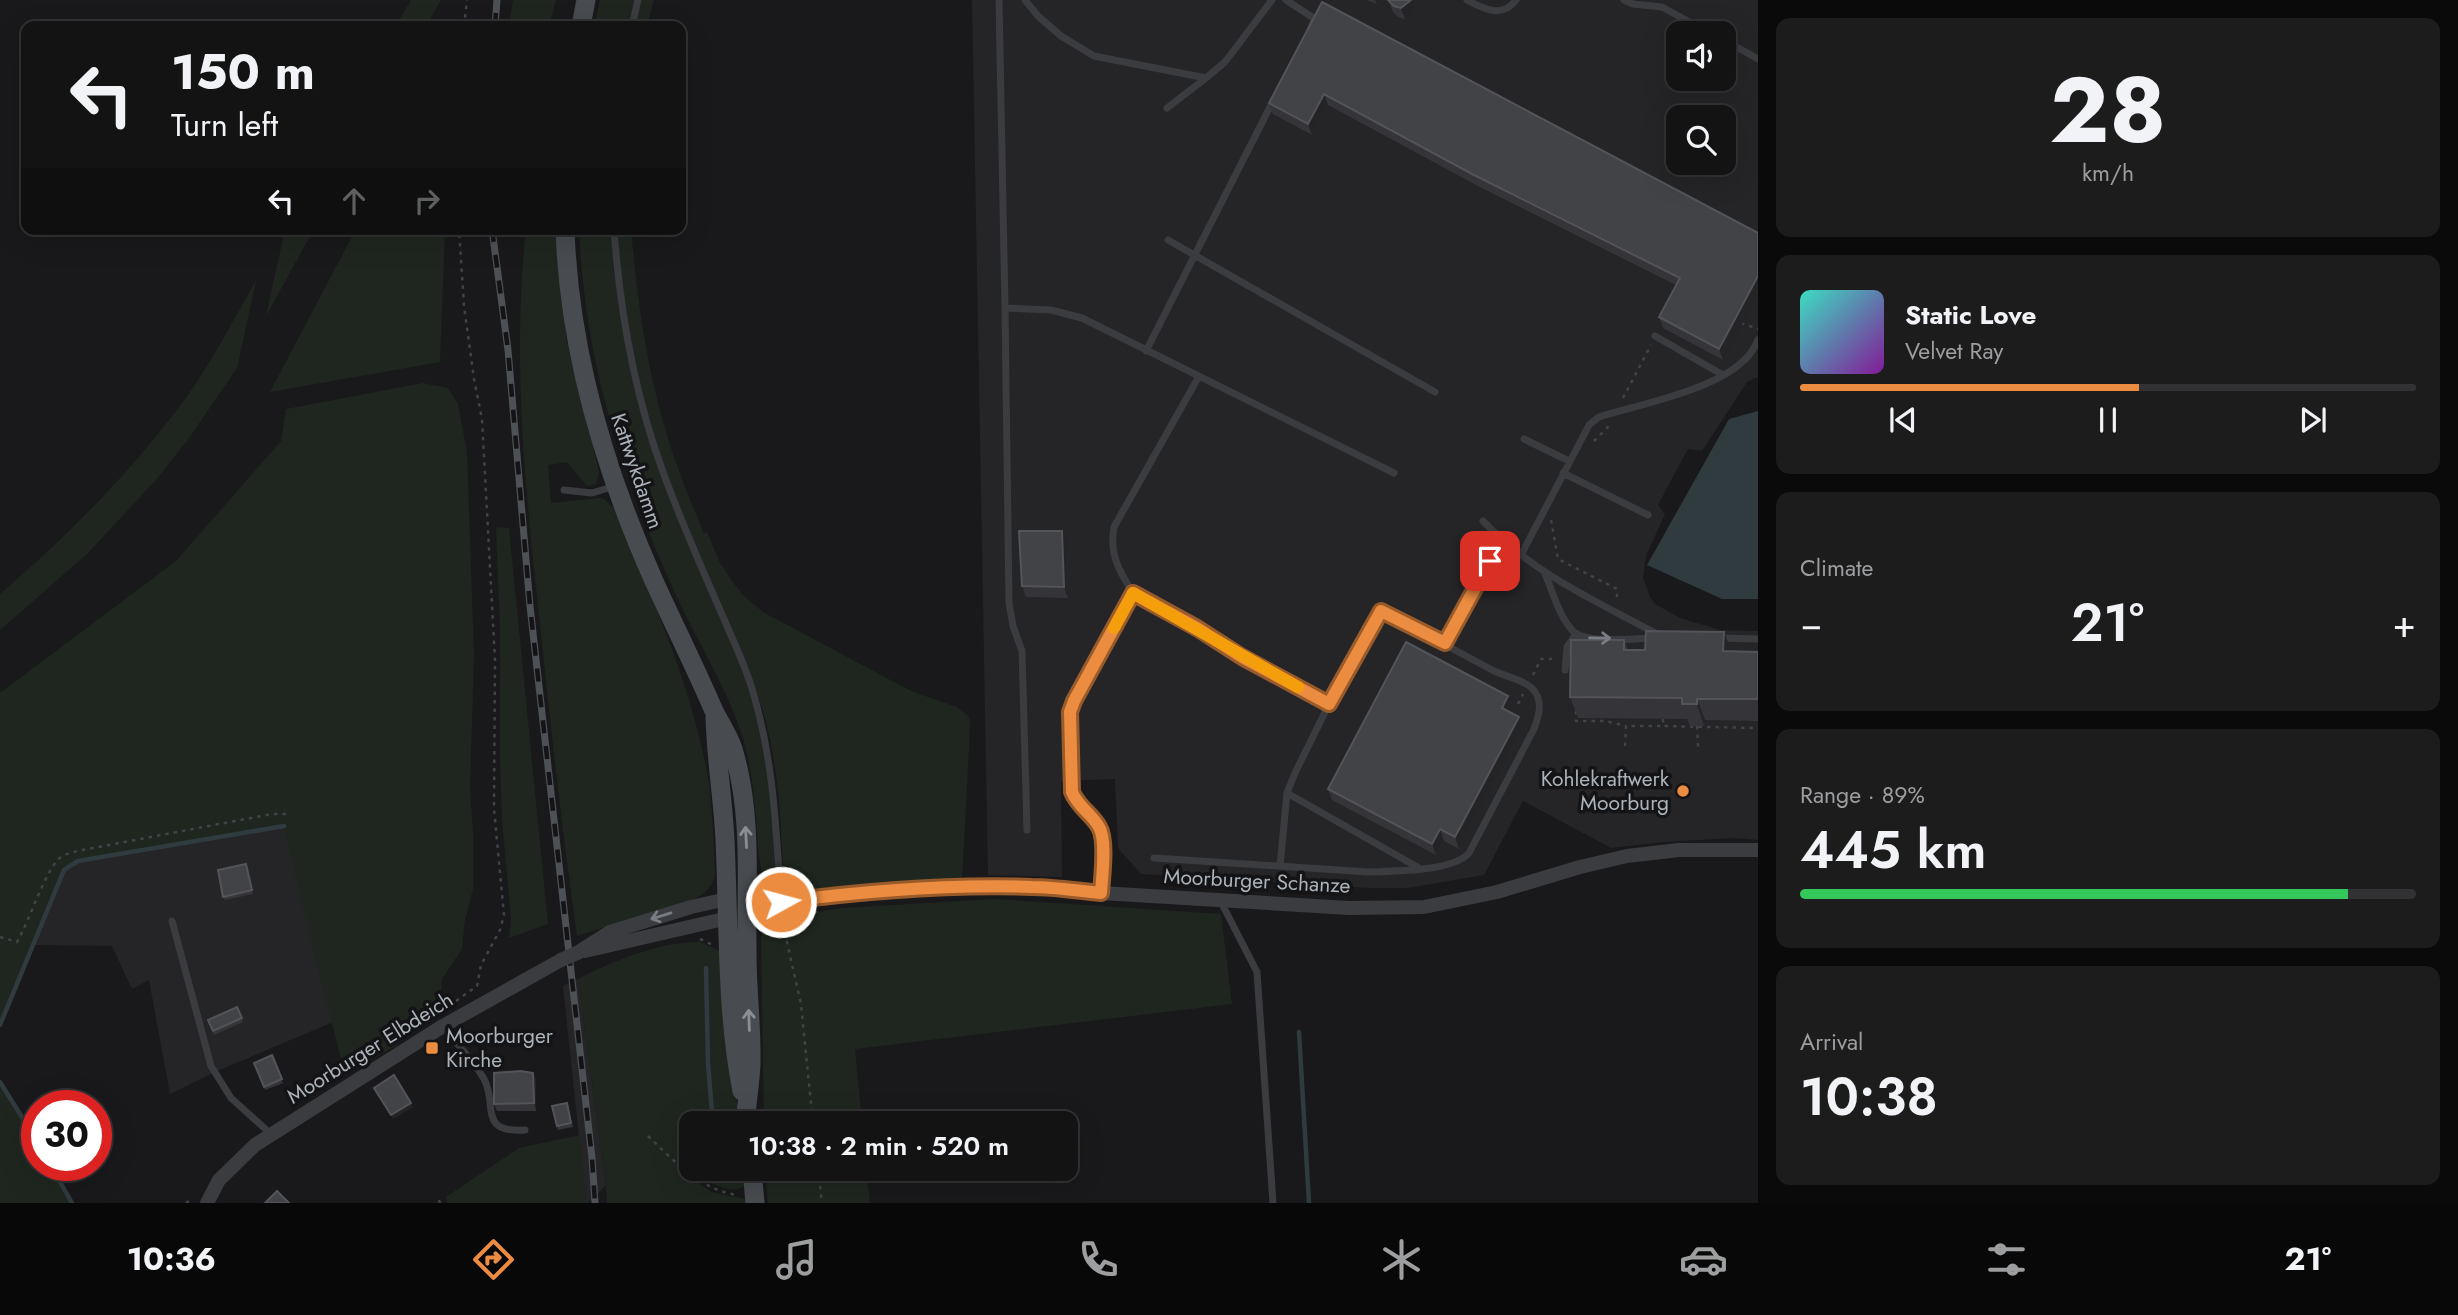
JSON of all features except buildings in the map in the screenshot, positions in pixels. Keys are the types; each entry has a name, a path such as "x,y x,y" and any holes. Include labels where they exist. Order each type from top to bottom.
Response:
{"main road":[{"path":"582,21 586,0"},
{"name":"Kattwykdamm","path":"565,235 569,289 582,368 615,486 655,582 732,747 740,780 746,834 748,905 751,1065 748,1111"},
{"name":"Kattwykdamm","path":"715,714 716,753 723,810 727,947 737,1067 746,1111"},
{"path":"727,909 738,900 748,905"}],"street":[{"name":"Moorburger Schanze","path":"748,905 851,893 947,887 1033,887 1349,908 1424,906 1497,892 1580,867 1628,856 1679,850 1758,850"},
{"name":"Moorburger Elbdeich","path":"207,1203 219,1180 255,1145 443,1026 577,953 727,909"}],"lane":[{"path":"633,21 638,0"},
{"path":"999,0 1009,603 1013,626 1022,651 1027,830"},
{"path":"1025,0 1060,36 1094,56 1206,78"},
{"path":"1167,108 1225,62 1272,0"},
{"path":"1286,0 1315,19 1309,31"},
{"path":"1467,0 1491,11 1502,12 1516,0"},
{"path":"1624,0 1633,4 1662,7 1688,21"},
{"path":"1736,47 1758,59"},
{"path":"1146,351 1279,91"},
{"path":"615,235 623,318 641,408 663,473 753,690 766,740 774,789 781,902"},
{"path":"1168,240 1435,393"},
{"path":"1005,308 1051,310 1082,318 1394,474"},
{"path":"1655,336 1723,375"},
{"path":"1521,555 1589,425 1599,416 1702,385 1723,375 1751,354 1758,340"},
{"path":"1198,378 1114,527 1113,555 1119,571 1133,593 1329,704"},
{"path":"1524,439 1569,461"},
{"path":"1563,473 1648,515"},
{"path":"564,491 592,493 615,486"},
{"path":"1483,521 1501,540 1545,574 1664,638 1590,639 1576,634 1570,629 1545,574"},
{"path":"1445,643 1501,540"},
{"path":"1101,893 1102,834 1072,792 1070,712 1133,593"},
{"path":"1154,858 1369,872 1461,861 1469,853 1534,729 1540,713 1537,697 1528,685 1494,671 1381,611 1329,704 1287,793 1280,866"},
{"path":"1565,670 1569,643 1576,634"},
{"path":"1703,638 1758,639"},
{"path":"1287,793 1419,868"},
{"path":"1220,900 1257,972 1273,1203"},
{"path":"172,921 211,1066 231,1098 272,1135"},
{"path":"443,1026 485,1081 489,1108 496,1123 507,1130 525,1130"}],"path":[{"path":"465,21 467,0"},
{"path":"443,1026 446,1007 477,986 481,965 500,930 504,915 494,809 495,660 482,419 466,319 459,235"},
{"path":"1731,319 1758,329"},
{"path":"1591,445 1609,425 1655,336"},
{"path":"1550,518 1558,559 1617,589 1616,612"},
{"path":"1518,704 1541,659 1565,659"},
{"path":"1576,708 1576,721 1605,721 1626,726 1758,728"},
{"path":"1663,719 1663,726"},
{"path":"1719,720 1719,727"},
{"path":"1735,728 1736,720"},
{"path":"1625,746 1626,726"},
{"path":"1697,727 1698,747"},
{"path":"0,937 18,942 51,869 60,857 77,851 272,814 286,814"},
{"path":"781,902 781,919 801,1004 812,1111"},
{"path":"695,938 715,947 727,947"},
{"path":"648,1136 706,1185 724,1193 755,1198"},
{"path":"819,1181 822,1203"}],"shaded area":[{"path":"411,0 441,0 429,21 399,21"},
{"path":"513,0 556,0 550,21 510,21"},
{"path":"600,0 654,0 648,21 595,21"},
{"name":"Kohlekraftwerk Moorburg","path":"972,0 1758,0 1758,377 1747,382 1702,451 1688,449 1658,505 1665,514 1646,556 1643,578 1655,604 1680,618 1720,630 1758,631 1758,840 1735,838 1611,848 1523,801 1484,875 1408,888 1370,888 1141,874 1118,848 1115,779 1061,781 1062,877 988,875"},
{"path":"284,235 311,235 266,316"},
{"path":"353,235 445,235 440,362 270,392"},
{"path":"526,235 556,235 567,342 599,471 596,484 587,486 567,462 548,465 551,503 599,498 614,508 655,605 690,704 707,772 712,810 715,874 705,892 694,899 577,936 552,735 525,471 520,374"},
{"path":"579,235 632,235 647,350 668,439 704,533 707,532 720,563 744,596 763,612 911,691 957,707 968,716 969,748 962,880 786,890 774,761 755,687 748,688 762,736 766,761 776,886 764,877 759,856 750,770 742,735 637,503 608,415 597,370"},
{"path":"256,281 237,368 189,438 156,480 87,554 0,630 0,594 76,525 146,449 188,395"},
{"path":"423,383 448,388 458,404 467,452 474,655 470,788 473,889 465,920 462,949 442,979 444,1001 399,1030 397,1045 345,1075 283,826 78,861 64,870 0,1025 0,693 176,561 281,441 286,409"},
{"path":"1758,411 1758,599 1722,599 1647,565 1729,419"},
{"path":"496,527 509,528 548,924 509,938 511,919 502,820 500,759 500,628"},
{"path":"284,826 333,1022 170,1094 149,980 132,989 112,946 33,945 64,870 78,861"},
{"path":"994,899 1221,914 1232,1004 855,1049 861,1111 764,1111 761,936 773,919 843,908"},
{"path":"700,942 722,952 738,1111 679,1111 679,1181 695,1181 712,1192 746,1199 746,1203 607,1203 578,979 637,953"},
{"path":"578,979 606,1185 588,1203 563,986"},
{"path":"0,1080 21,1115 21,1181 60,1181 72,1203 0,1203"},
{"path":"580,1135 586,1203 447,1203 446,1197 519,1148"},
{"path":"743,1181 744,1186 731,1189 710,1182"},
{"path":"766,1181 867,1181 870,1203 768,1203"}],"waterway":[{"path":"0,1025 64,870 78,861 284,826"},
{"path":"706,968 712,1111"},
{"path":"1299,1032 1309,1203"},
{"path":"0,1082 21,1115"},
{"path":"60,1181 72,1203"}],"railway":[{"path":"495,21 497,0"},
{"path":"493,235 508,350 530,606 595,1203"}],"slow traffic":[{"path":"1114,628 1133,593 1298,687"}],"place":[{"name":"Kohlekraftwerk Moorburg","path":"1683,791"},
{"name":"Moorburger Kirche","path":"432,1048"}],"route":[{"path":"781,902 851,893 947,887 1033,887 1101,893 1101,829 1072,792 1070,712 1133,593 1329,704 1381,611 1445,643 1490,561"}]}
